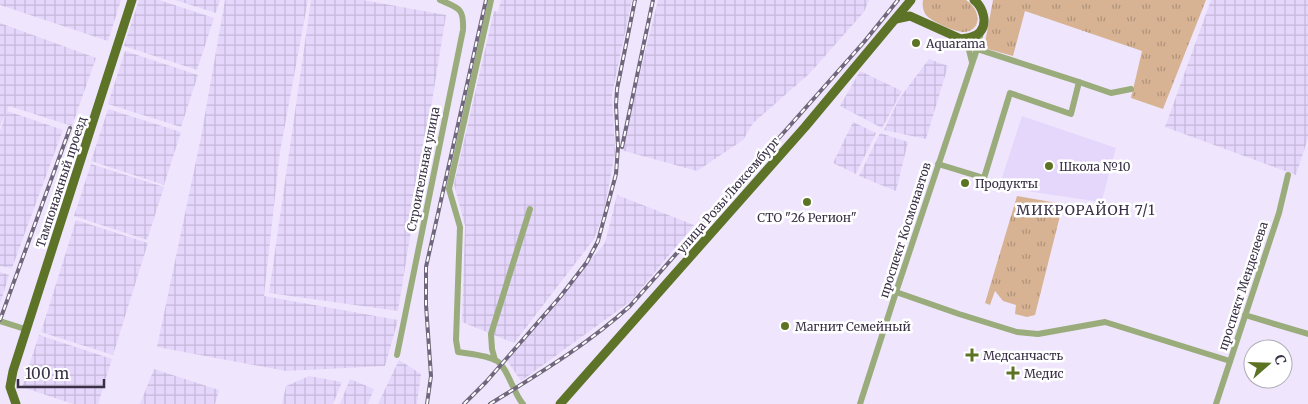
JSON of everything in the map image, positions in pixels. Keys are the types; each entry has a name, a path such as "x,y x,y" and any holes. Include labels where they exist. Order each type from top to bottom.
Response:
{"main road":[{"name":"Тампонажный проезд","path":"16,404 10,387 13,371 132,0"},
{"name":"улица Розы Люксембург","path":"560,404 805,127 911,0"},
{"path":"915,0 916,9 922,21"},
{"path":"895,19 910,16 961,39 974,36 981,31 984,20 980,5 974,0"}],"street":[{"name":"Строительная улица","path":"397,355 463,30 464,17 457,7 440,0"},
{"path":"491,0 449,190 460,227 456,340 458,352 495,360 501,365 523,404"},
{"name":"проспект Космонавтов","path":"860,404 977,49 981,31"},
{"path":"961,39 969,50 972,62"},
{"path":"977,49 1110,93 1131,89"},
{"path":"938,164 984,178 1010,93 1071,114 1079,82"},
{"name":"проспект Менделеева","path":"1216,404 1279,213 1288,175"},
{"path":"495,360 491,334 530,209"},
{"path":"896,292 1017,332 1038,334 1103,322 1111,323 1230,361"},
{"path":"1245,315 1308,334"},
{"path":"0,321 25,330"}],"shaded area":[{"path":"0,0 121,0 108,41 0,5"},
{"path":"139,0 159,0 214,18 197,70 124,46"},
{"path":"175,0 220,0 216,13"},
{"path":"225,0 308,0 280,152 264,296 398,320 385,366 286,371 157,347 201,137"},
{"path":"311,0 363,0 446,15 398,311 269,293"},
{"path":"501,0 632,0 612,94 615,153 604,212 594,239 514,343 462,322 465,226 454,184 494,11 498,12"},
{"path":"658,0 869,0 864,12 809,74 753,123 743,140 697,171 621,150"},
{"path":"1211,0 1308,0 1308,138 1296,175 1165,127"},
{"path":"0,23 96,58 72,126 9,106 7,111 63,130 12,268 0,266 0,131 6,113 0,126"},
{"path":"125,51 198,75 181,127 108,104"},
{"path":"929,59 948,66 926,139 884,130 899,99"},
{"path":"860,71 902,91 882,128 840,106"},
{"path":"108,109 181,132 164,185 91,161"},
{"path":"1022,116 1116,148 1102,200 1094,201 999,187"},
{"path":"853,122 876,133 856,174 833,163"},
{"path":"880,133 908,142 896,191 859,176"},
{"path":"91,164 164,187 147,240 74,216"},
{"path":"617,195 694,225 631,301 521,381 506,359 605,243"},
{"path":"76,220 148,243 113,355 41,332"},
{"path":"0,272 9,275 0,304"},
{"path":"39,335 112,359 98,404 73,404 22,387"},
{"path":"399,360 421,374 417,404 378,404"},
{"path":"154,369 219,390 215,404 140,404"},
{"path":"309,376 342,382 333,404 282,404 286,386"},
{"path":"350,379 374,389 368,404 340,404"}],"green space":[{"path":"923,0 966,0 974,8 978,18 977,23 971,30 965,32 956,31 934,21 926,15 923,8"},
{"path":"993,0 1206,0 1163,109 1131,98 1142,51 1025,11 1013,56 984,48"},
{"path":"1017,196 1063,204 1035,315 1027,317 1015,314 1016,305 1003,301 995,291 990,305 985,303"}],"railway":[{"path":"427,404 431,376 426,305 426,267 486,0"},
{"path":"464,404 486,382 560,297 587,262 598,241 616,174 618,147 617,89 635,0"},
{"path":"622,147 653,0"},
{"path":"490,404 597,334 630,306 864,42 898,0"},
{"path":"0,320 70,128"}],"place":[{"name":"Aquarama","path":"916,43"},
{"name":"Школа №10","path":"1049,166"},
{"name":"Продукты","path":"965,183"},
{"name":"СТО \"26 Регион\"","path":"807,202"},
{"name":"Магнит Семейный","path":"785,326"},
{"name":"Медсанчасть","path":"972,355"},
{"name":"Медис","path":"1013,373"}],"district":[{"name":"МИКРОРАЙОН 7/1","path":"1086,210"}]}
